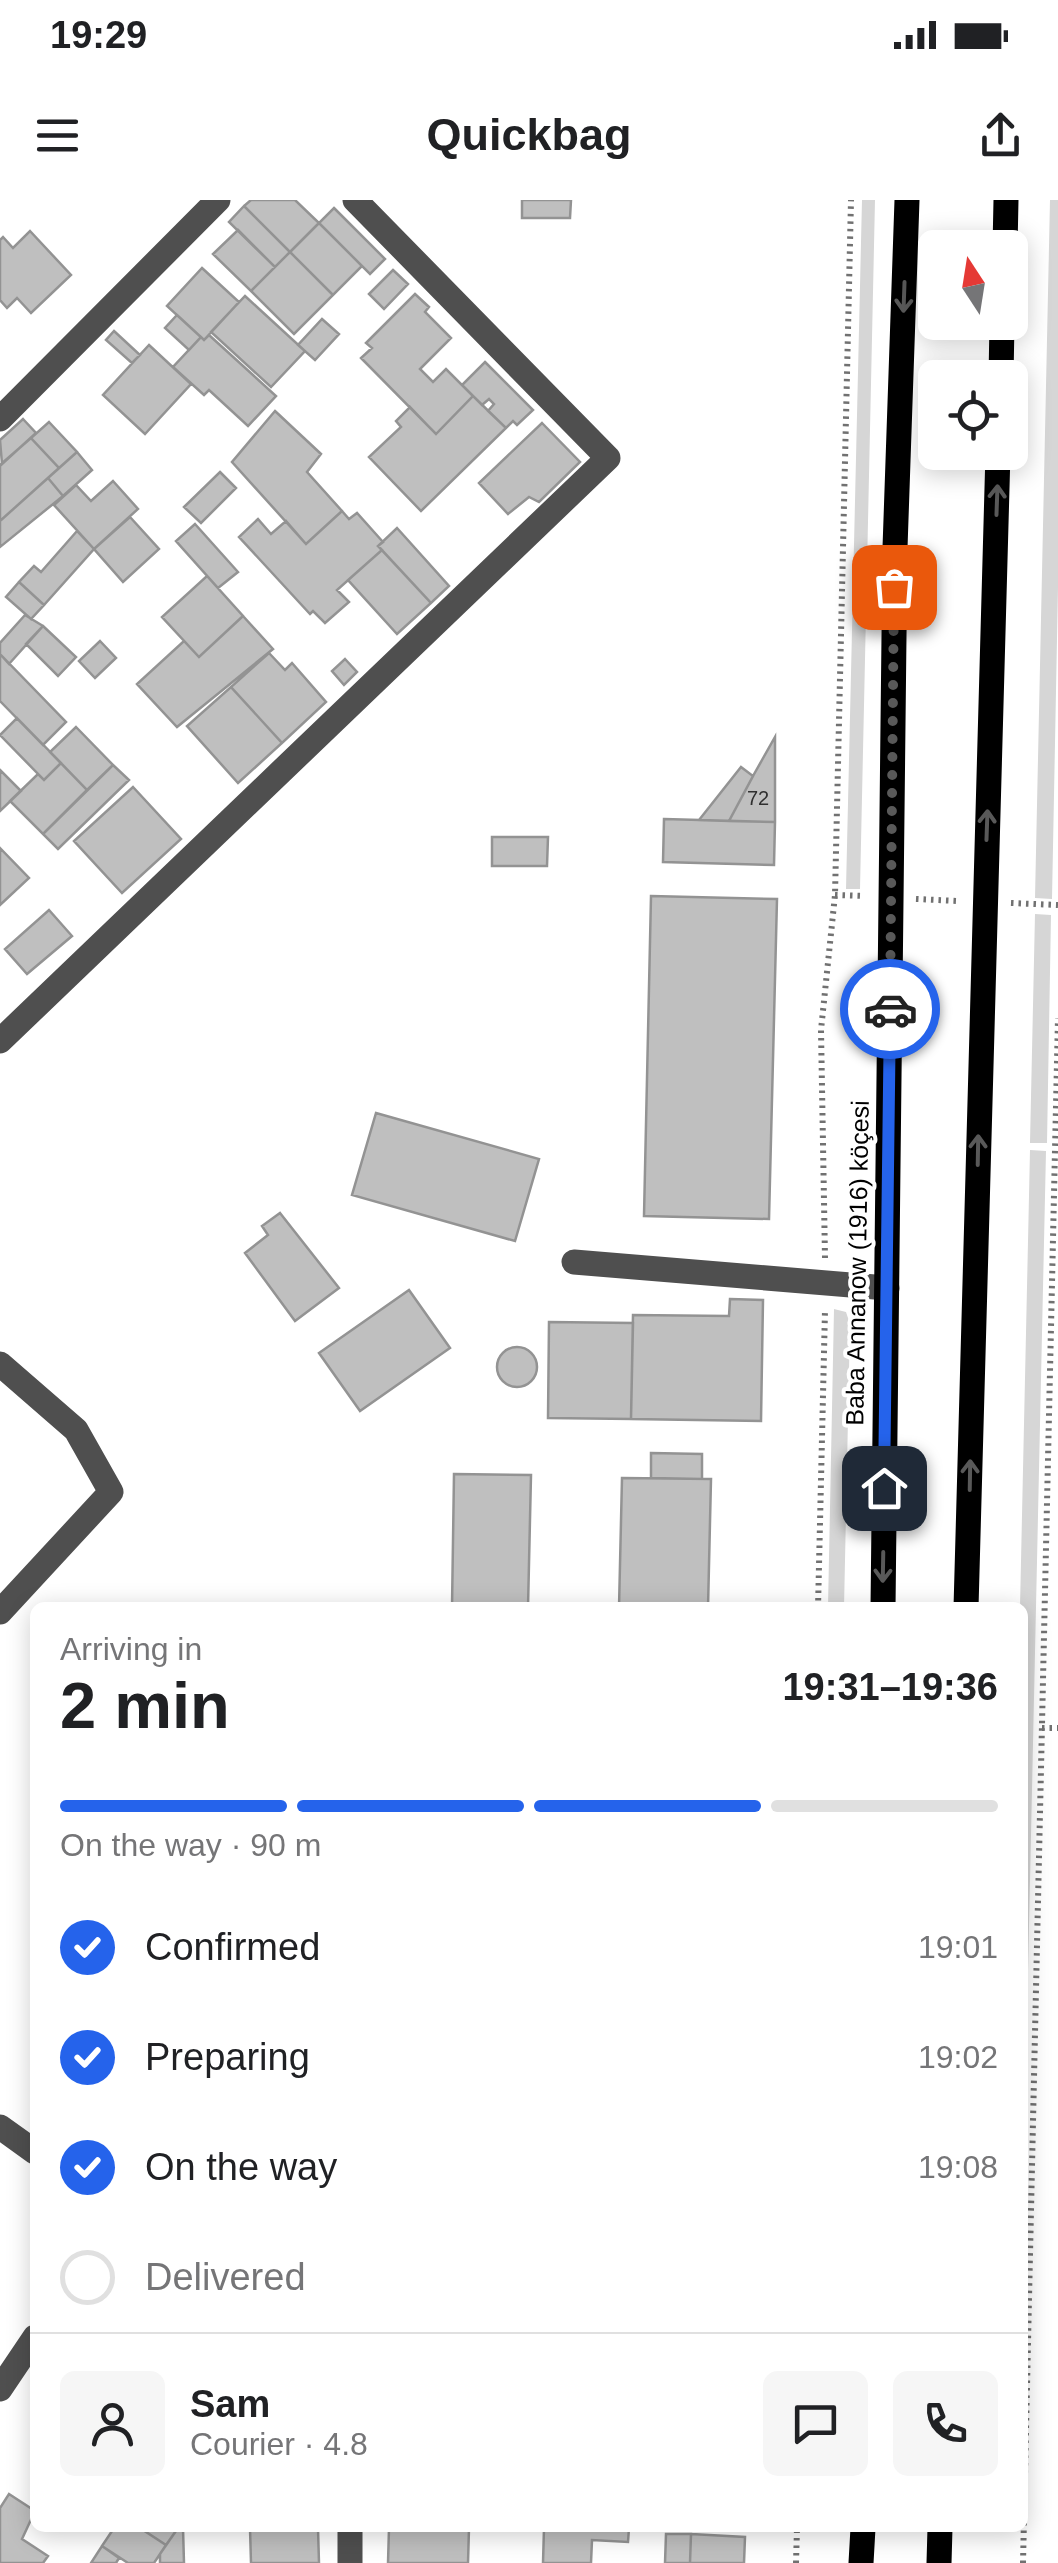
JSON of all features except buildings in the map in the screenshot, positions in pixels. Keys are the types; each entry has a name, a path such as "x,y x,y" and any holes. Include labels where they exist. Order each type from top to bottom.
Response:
{"main road":[{"name":"Baba Annanow (1916) köçesi","path":"883,1602 895,548 907,200"},
{"path":"1005,230 1006,200"},
{"path":"966,1602 997,470"},
{"path":"861,2563 862,2532"},
{"path":"939,2563 940,2532"}],"street":[{"path":"0,418 218,200"},
{"path":"0,1041 608,458 355,200"},
{"path":"574,1262 886,1288"},
{"path":"0,1364 76,1430 111,1492 0,1612"},
{"path":"0,2128 30,2149"},
{"path":"0,2389 30,2345"},
{"path":"350,2532 350,2563"}],"path":[{"path":"818,1602 825,1282 821,1030 835,895 851,200"},
{"path":"835,895 1058,905"},
{"path":"1028,2343 1058,1018"},
{"path":"1042,1728 1058,1728"},
{"path":"796,2563 797,2532"},
{"path":"1023,2563 1024,2532"}],"shaded area":[{"path":"862,200 875,200 860,889 846,889"},
{"path":"1050,200 1058,200 1058,587 1052,899 1035,898"},
{"path":"1035,914 1051,915 1047,1143 1030,1143"},
{"path":"1030,1150 1046,1151 1028,1972 1028,1602 1020,1602"},
{"path":"834,1309 846,1312 850,1324 844,1602 828,1602"}],"way so far":[{"path":"890,1009 894,587"}],"route":[{"path":"884,1488 890,1009"}]}
